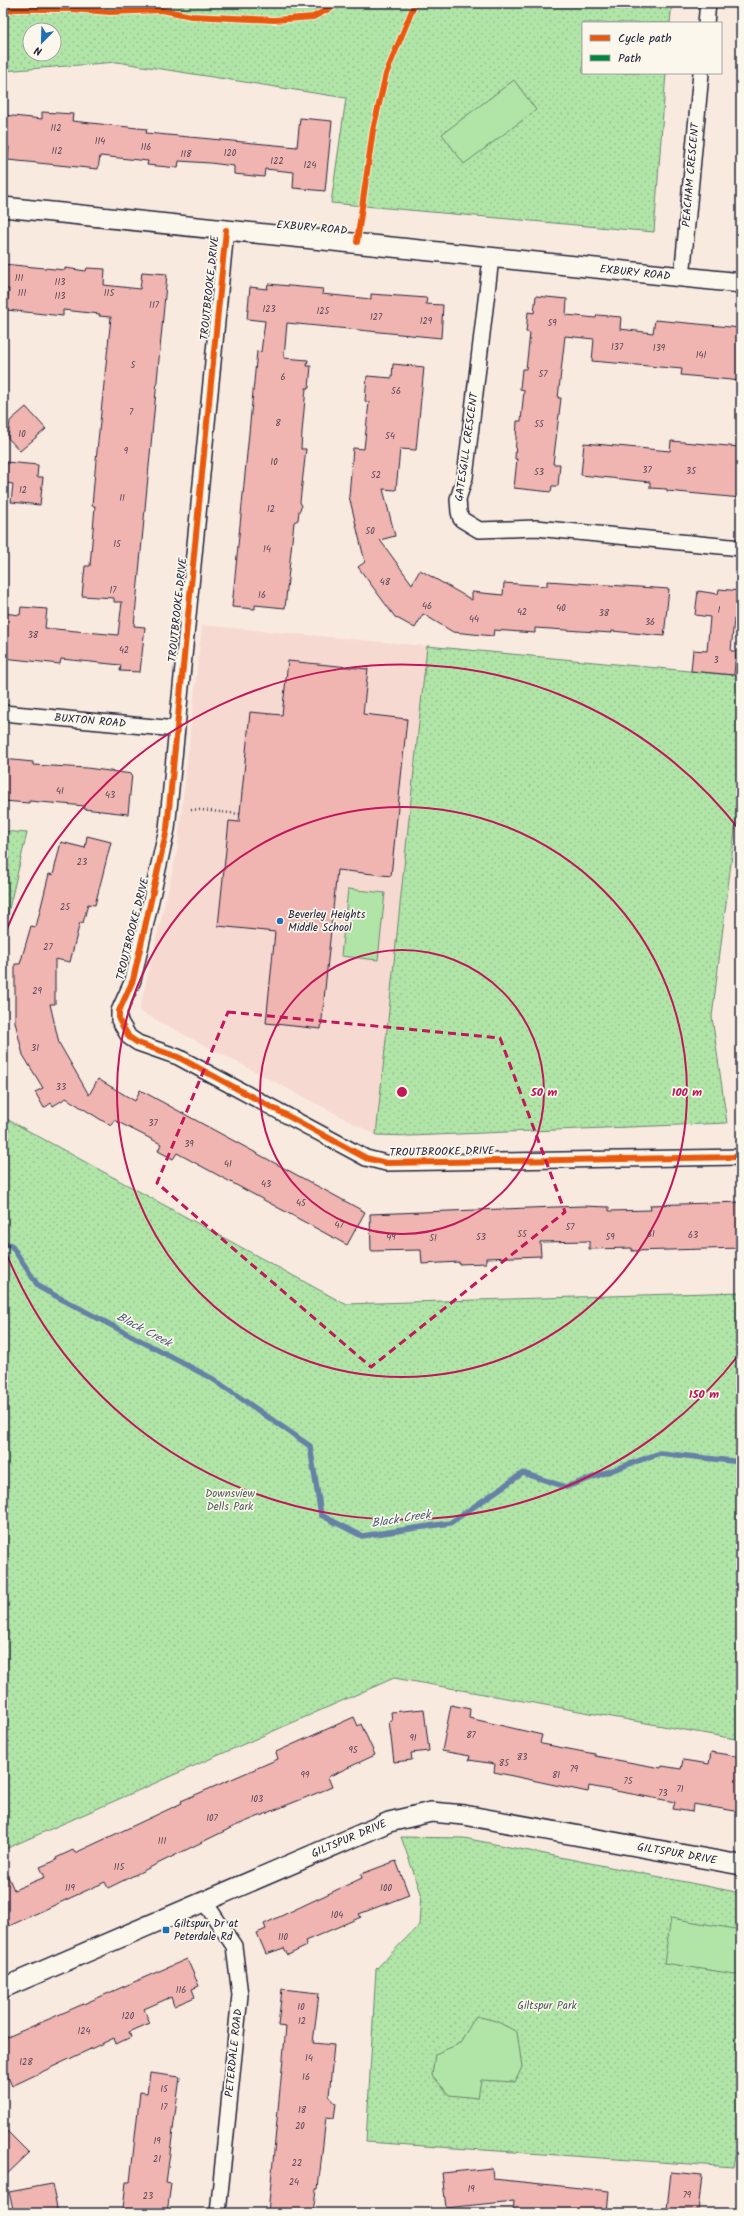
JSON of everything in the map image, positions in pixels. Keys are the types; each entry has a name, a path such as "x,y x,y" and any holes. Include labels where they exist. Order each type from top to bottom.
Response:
{"street":[{"path":"706,22 708,3"},
{"name":"PEACHAM CRESCENT","path":"682,278 701,74"},
{"name":"EXBURY ROAD","path":"3,207 357,242 491,258 741,283"},
{"name":"TROUTBROOKE DRIVE","path":"226,230 166,828 133,980 119,1011 119,1020 129,1037 138,1043 178,1057 366,1158 386,1163 741,1157"},
{"name":"GATESGILL CRESCENT","path":"491,258 465,477 458,499 459,512 462,519 479,530 536,528 741,548"},
{"name":"BUXTON ROAD","path":"3,713 176,729"},
{"name":"GILTSPUR DRIVE","path":"3,1988 389,1822 431,1812 464,1815 741,1865"},
{"name":"PETERDALE ROAD","path":"204,1901 234,1946 240,1995 218,2213"}],"path":[{"path":"191,809 240,814"}],"highlighted area":[{"path":"228,1012 500,1038 565,1212 371,1367 157,1183"}],"shaded area":[{"name":"Beverley Heights Middle School","path":"202,625 427,646 376,1135 139,1011 177,852"}],"green space":[{"path":"3,3 672,3 670,22 582,22 582,74 666,74 654,232 331,203 346,98 117,62 3,71"},
{"path":"514,80 536,110 464,164 442,134"},
{"path":"427,646 741,676 741,782 712,1017 727,1123 410,1136 376,1135"},
{"path":"3,831 27,833 3,934"},
{"path":"348,889 385,893 378,960 341,956"},
{"name":"Downsview Dells Park","path":"3,1117 345,1304 741,1292 741,1740 394,1678 3,1850"},
{"name":"Giltspur Park","path":"401,1837 464,1838 741,1893 741,2127 733,2167 366,2142 376,1969 419,1925 421,1893"},
{"path":"671,1918 741,1930 741,1975 664,1963"},
{"path":"476,2016 496,2021 517,2032 522,2067 515,2082 481,2080 478,2098 449,2095 432,2075 435,2054 459,2044"}],"building":[{"path":"42,112 73,114 72,121 147,129 146,133 297,147 300,118 332,121 325,191 293,188 294,172 265,169 264,177 234,174 234,166 210,163 179,161 178,168 147,165 148,161 100,156 98,169 8,160 9,147 3,147 3,115 42,119"},
{"path":"3,264 65,270 65,268 86,271 87,268 105,269 104,285 140,289 142,272 167,274 134,626 145,627 140,672 120,671 121,665 61,659 60,664 3,658 3,613 20,615 21,607 47,609 45,628 118,635 122,602 114,602 114,598 82,596 85,566 90,566 95,506 92,506 111,317 99,316 100,314 63,310 63,316 7,310 9,289 3,289"},
{"path":"268,284 323,289 322,294 371,299 371,294 427,298 426,304 443,305 441,338 287,323 284,358 308,360 307,366 311,366 309,388 306,388 302,432 301,449 306,449 300,502 302,506 299,511 298,520 294,522 285,608 255,605 255,609 232,607 257,351 261,352 265,321 247,319 250,287 267,289"},
{"path":"536,296 567,299 566,315 596,318 597,315 621,317 620,329 653,333 655,320 741,328 741,381 681,375 682,369 592,361 594,339 565,336 558,398 561,398 553,464 560,464 558,486 552,486 551,492 514,488 517,459 515,459 517,421 521,421 524,390 520,389 522,369 526,369 530,333 526,332 528,312 534,313"},
{"path":"393,364 424,367 416,450 400,449 396,490 383,489 395,536 380,540 412,584 420,570 472,600 472,592 503,595 504,583 547,586 547,581 669,589 664,636 612,631 612,633 535,628 535,633 494,630 493,636 453,632 423,614 415,628 395,617 358,567 365,562 349,496 353,448 364,449 369,402 365,401 367,376 392,378"},
{"path":"26,407 46,429 20,451 8,438 10,421"},
{"path":"671,441 740,447 737,473 741,474 741,498 667,491 667,489 650,488 650,482 581,475 584,443 670,451"},
{"path":"6,462 38,465 37,477 43,477 40,505 11,502 13,484 4,483"},
{"path":"719,589 741,591 739,619 734,619 731,651 736,651 734,675 691,671 693,650 707,651 710,617 695,615 698,591 718,594"},
{"path":"288,661 368,669 363,714 407,719 391,876 337,870 321,1029 266,1023 275,932 218,926 229,821 239,822 250,712 282,715"},
{"path":"3,759 33,762 33,765 87,768 132,774 128,814 84,809 85,806 29,801 29,803 3,801"},
{"path":"87,836 111,842 95,905 88,904 83,923 80,922 70,962 55,959 55,1004 50,1004 59,1043 89,1095 98,1079 135,1101 140,1090 365,1212 347,1245 177,1153 173,1159 158,1151 161,1144 114,1120 111,1126 66,1098 53,1106 51,1103 44,1108 35,1092 43,1088 23,1055 15,1022 15,964 20,964 31,926 36,927 49,874 53,875 61,842 85,848"},
{"path":"741,1202 741,1248 632,1251 632,1248 589,1249 589,1241 540,1242 541,1256 486,1258 486,1263 459,1264 459,1262 422,1264 421,1250 371,1251 370,1214 582,1206 609,1207 609,1211 651,1210 650,1205"},
{"path":"451,1705 470,1709 469,1718 542,1735 540,1743 542,1744 595,1754 595,1756 661,1768 662,1766 681,1769 683,1760 709,1764 711,1752 741,1757 741,1812 693,1804 692,1812 673,1809 675,1802 589,1786 588,1792 494,1772 495,1764 469,1760 470,1756 442,1751"},
{"path":"424,1709 429,1751 411,1753 412,1760 394,1762 389,1721 392,1721 391,1712"},
{"path":"354,1717 358,1726 361,1724 375,1755 328,1777 332,1787 235,1826 108,1888 105,1882 9,1926 3,1913 3,1865 14,1890 45,1877 40,1867 57,1860 56,1858 73,1850 75,1853 182,1803 181,1801 278,1759 276,1752"},
{"path":"396,1861 409,1895 359,1914 361,1917 305,1941 307,1946 288,1955 284,1948 266,1954 257,1933 266,1929 264,1924 362,1878 361,1874"},
{"path":"187,1959 199,1986 192,1989 195,1997 174,2006 171,1997 144,2009 150,2023 129,2032 131,2037 116,2044 114,2038 12,2086 3,2066 3,2039"},
{"path":"282,1989 319,1993 313,2043 334,2045 329,2096 336,2104 334,2118 326,2117 318,2189 316,2189 313,2213 268,2213 286,2027 278,2026"},
{"path":"150,2073 180,2077 166,2183 171,2184 167,2213 131,2213 131,2209 123,2209 126,2182 130,2182 140,2092 147,2093"},
{"path":"3,2127 29,2153 3,2178"},
{"path":"492,2168 493,2179 609,2191 607,2213 513,2213 514,2201 446,2208 442,2173"},
{"path":"671,2172 702,2175 698,2212 667,2209"},
{"path":"52,2184 58,2213 14,2213 9,2192"}],"waterway":[{"name":"Black Creek","path":"3,1244 11,1245 39,1287 213,1379 310,1446 321,1515 362,1536 450,1523 523,1473 566,1487 660,1453 741,1462"}],"marked path":[{"path":"736,1354 741,1354"}],"cycle path":[{"path":"3,12 14,9 71,9 110,12 162,10 191,16 274,20 313,17 340,3"},
{"path":"357,242 373,130 386,74 415,3"},
{"path":"226,230 167,829 133,980 119,1011 119,1020 129,1037 138,1043 178,1057 366,1158 386,1163 741,1157"}],"place":[{"name":"Beverley Heights Middle School","path":"280,921"},
{"name":"Giltspur Dr at Peterdale Rd","path":"166,1930"}]}
